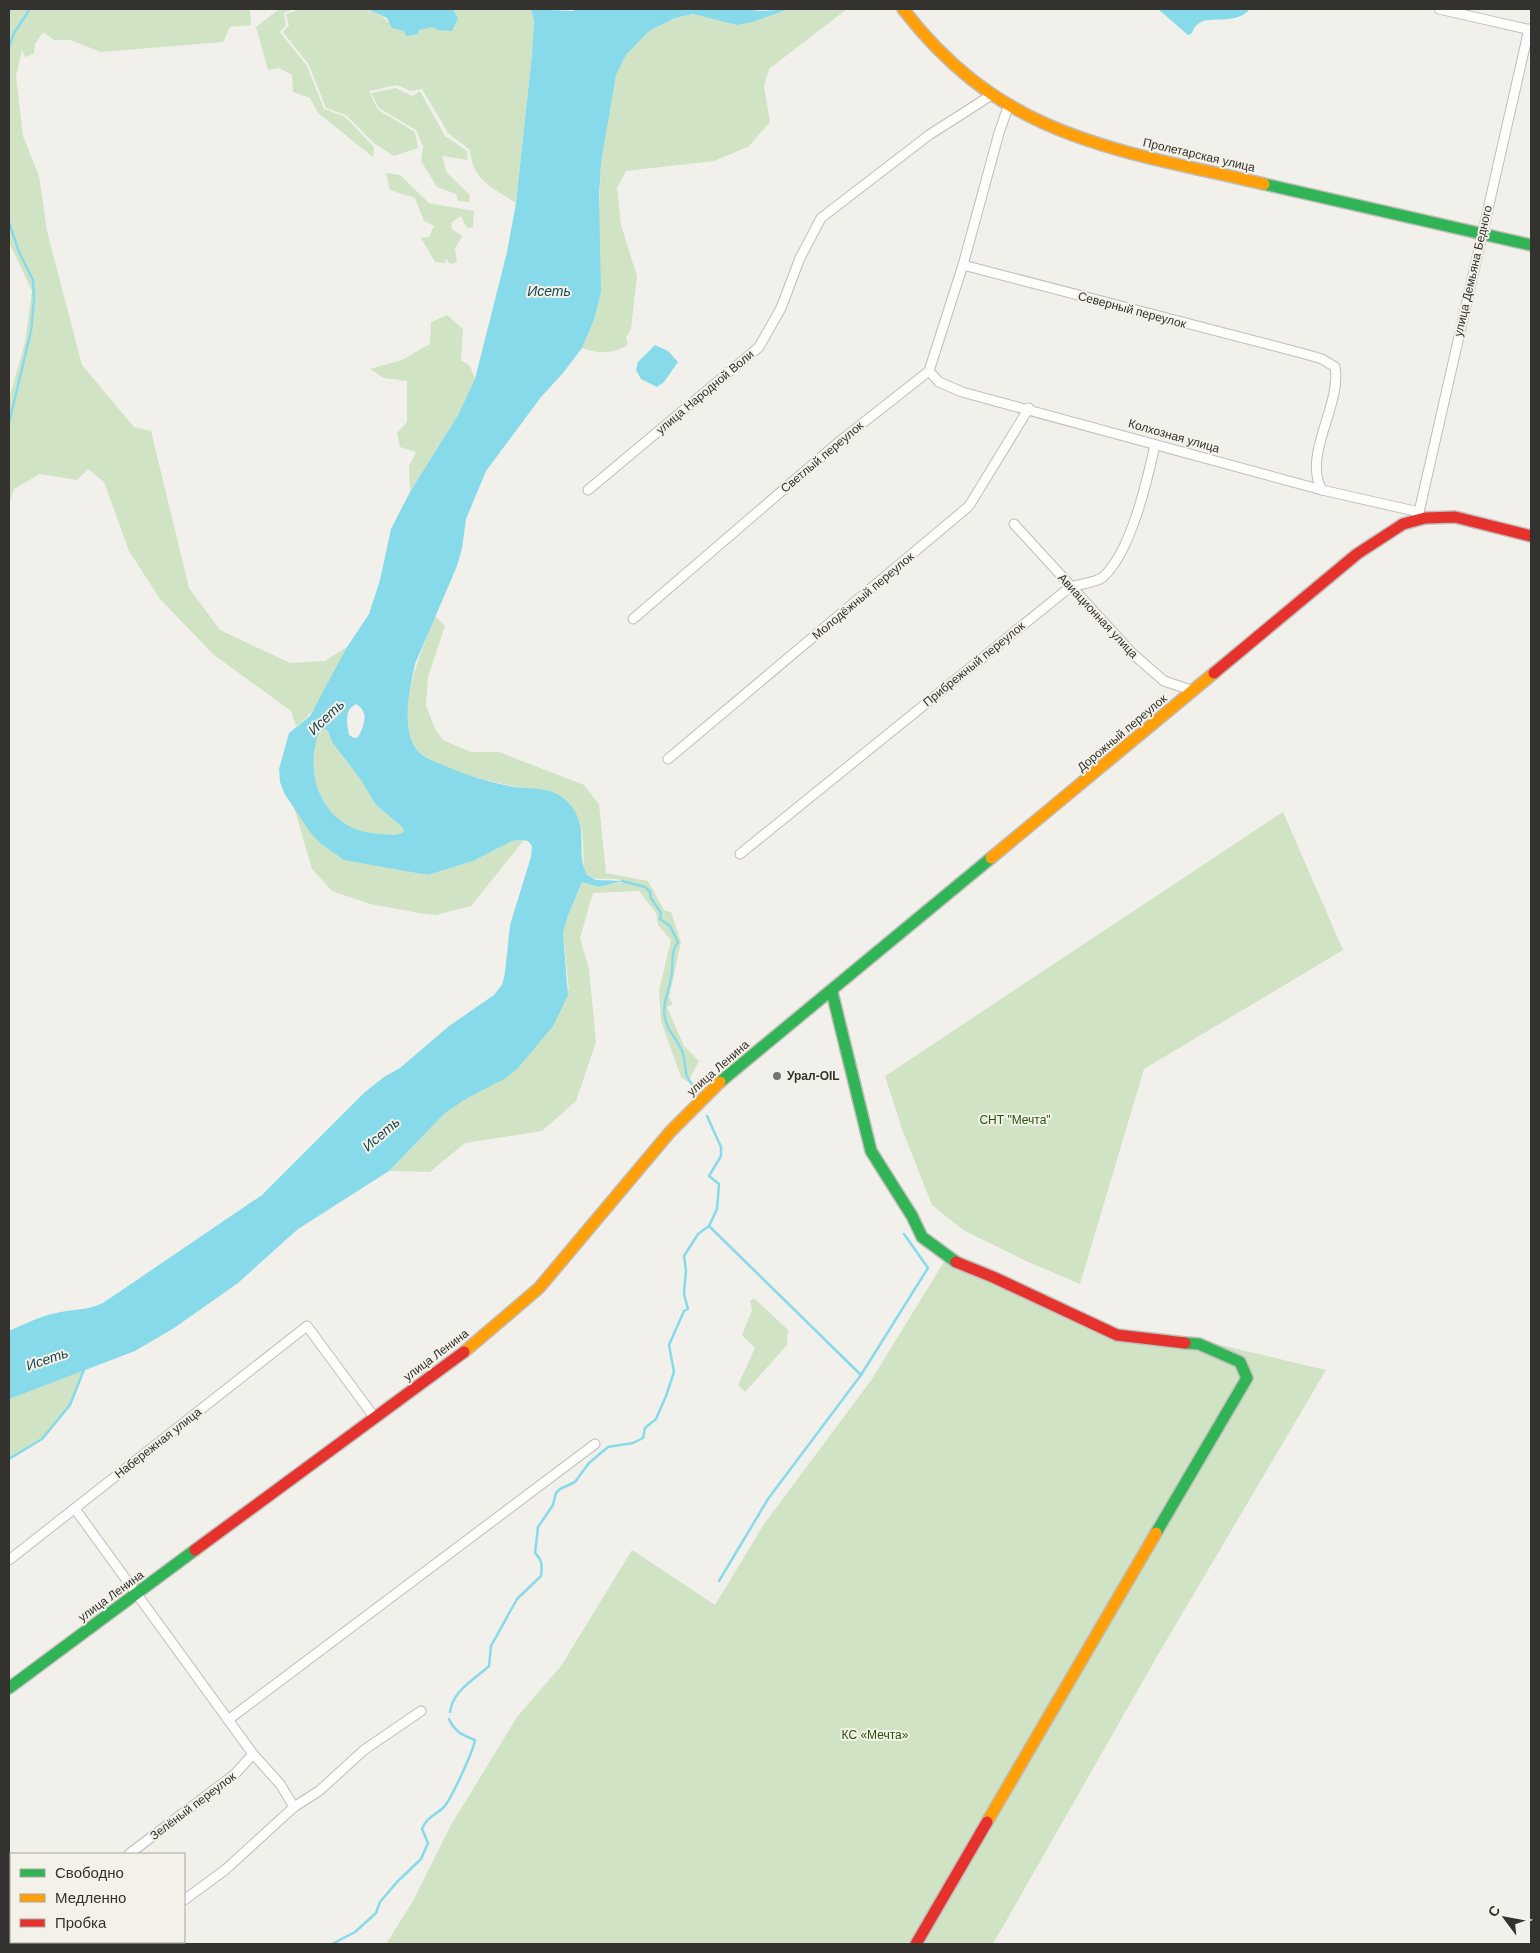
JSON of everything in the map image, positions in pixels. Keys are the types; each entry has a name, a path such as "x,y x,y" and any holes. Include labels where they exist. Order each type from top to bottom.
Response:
{"main road":[{"name":"Пролетарская улица","path":"903,9 934,48 963,75 990,96 1067,136 1104,147 1531,245"},
{"name":"Дорожный переулок","path":"832,992 1357,554 1386,532 1420,515 1462,518 1531,536"},
{"name":"улица Ленина","path":"9,1688 375,1418 519,1308 556,1270 648,1156 696,1104 832,992"},
{"path":"832,992 871,1151 908,1208 922,1237 954,1262 993,1276 1117,1335 1199,1344 1240,1362 1247,1378 916,1944"}],"street":[{"path":"1439,9 1530,30"},
{"name":"улица Демьяна Бедного","path":"1420,515 1481,234 1530,30"},
{"name":"улица Народной Воли","path":"588,490 760,347 781,308 800,258 821,218 929,135 990,96"},
{"path":"928,371 963,264 1008,107"},
{"name":"Северный переулок","path":"963,264 1305,354 1322,359 1335,367 1338,381 1317,463 1316,480 1322,490"},
{"name":"Колхозная улица","path":"928,371 939,382 962,392 1029,408 1155,445 1420,515"},
{"name":"Светлый переулок","path":"633,620 840,441 928,371"},
{"name":"Молодёжный переулок","path":"668,758 969,506 1029,408"},
{"name":"Прибрежный переулок","path":"740,854 1070,587 1102,578 1117,558 1138,508 1155,445"},
{"name":"Авиационная улица","path":"1014,524 1132,654 1164,681 1194,691"},
{"name":"Набережная улица","path":"9,1560 307,1326 375,1418"},
{"path":"228,1720 595,1444"},
{"path":"75,1509 253,1754 280,1784 294,1807"},
{"path":"185,1899 226,1870 294,1807 319,1791 364,1750 421,1711"},
{"name":"Зелёный переулок","path":"130,1853 235,1774 253,1754"}],"green space":[{"path":"9,9 250,9 251,25 230,27 223,42 101,52 70,40 54,40 43,32 35,44 34,54 25,57 22,50 16,76 23,136 39,176 47,231 82,365 134,427 151,431 189,588 220,630 290,663 325,661 347,647 319,702 312,712 296,726 291,711 214,655 160,599 129,551 104,482 88,469 77,480 40,474 14,489 9,505 9,399 25,342 32,291 9,242"},
{"path":"279,9 294,9 284,13 286,25 280,32 307,66 324,109 345,117 374,147 373,157 318,113 310,98 293,92 292,75 279,68 268,70 256,27"},
{"path":"300,9 363,9 385,18 392,27 419,30 458,18 453,9 531,9 534,21 532,54 516,203 492,188 479,176 470,150 448,133 422,89 411,91 397,85 369,91 378,110 415,132 418,148 394,156 375,144 346,115 326,108 309,65 283,32 289,25 286,14"},
{"path":"789,9 847,9 769,69 764,86 770,122 748,147 714,161 626,171 617,188 621,225 637,276 631,329 626,338 628,345 605,352 582,348 594,320 601,163 609,107 616,75 626,55 649,31 675,18 693,14 737,25"},
{"path":"396,88 412,96 420,91 445,136 467,151 468,160 442,156 447,173 470,195 469,202 458,201 456,194 437,187 421,161 423,146 416,130 379,108 371,93"},
{"path":"386,173 400,175 429,203 474,211 473,227 467,228 461,216 452,222 451,228 462,236 455,249 457,262 450,264 446,258 445,263 435,262 421,238 429,237 434,226 424,221 415,198 390,190"},
{"path":"447,315 463,329 461,360 470,366 475,379 458,415 410,492 409,466 416,452 400,447 397,433 407,422 407,381 384,378 370,369 402,360 430,344 431,322"},
{"path":"435,616 445,626 428,677 426,705 435,729 443,740 471,752 499,752 584,785 599,804 606,873 648,881 664,910 671,912 681,942 669,998 673,1004 667,1007 684,1046 699,1061 688,1082 681,1077 661,1021 659,991 671,940 658,925 656,913 639,891 593,893 580,938 589,969 596,1042 576,1101 542,1131 465,1143 430,1172 389,1171 445,1113 469,1097 569,989 563,934 567,918 582,882 584,881 597,887 623,882 613,879 592,878 584,870 583,841 579,820 571,807 559,797 466,774 437,764 417,750 410,737 407,721 408,703 411,684"},
{"path":"324,729 328,731 332,742 361,780 376,805 402,827 404,831 402,833 391,835 363,832 350,827 328,809 316,784 314,769 315,744 319,734"},
{"path":"293,804 321,844 344,859 428,875 473,861 512,841 524,840 471,906 436,915 419,913 370,904 332,891 312,869"},
{"name":"СНТ \"Мечта\"","path":"1283,812 1343,950 1144,1069 1080,1284 1026,1261 963,1230 932,1205 902,1129 885,1076"},
{"name":"КС «Мечта»","path":"950,1252 1106,1327 1200,1340 1326,1370 1159,1653 993,1944 386,1944 413,1901 451,1825 517,1717 561,1666 632,1550 715,1605 764,1524 872,1379"},
{"path":"755,1299 788,1330 787,1345 745,1392 738,1385 755,1348 742,1335 752,1310 750,1300"},
{"path":"84,1370 70,1405 42,1439 9,1459 9,1399"}],"water":[{"path":"367,9 453,9 458,18 452,31 438,30 433,27 419,30 418,34 406,36 404,31 392,28 387,18"},
{"name":"Исеть","path":"531,9 572,11 577,9 752,9 764,11 789,9 752,22 737,25 693,14 675,18 649,31 626,55 616,75 601,163 599,197 601,292 594,320 582,348 541,397 486,471 466,519 462,548 457,566 415,664 411,685 408,708 409,731 412,741 420,753 458,771 482,779 499,784 546,790 558,794 578,817 581,827 583,865 587,875 596,880 623,881 599,887 582,882 567,918 563,934 568,995 553,1026 518,1068 506,1078 469,1097 445,1113 389,1171 298,1229 238,1283 174,1328 135,1351 9,1399 9,1331 47,1315 87,1308 103,1303 262,1195 365,1092 384,1077 400,1068 449,1026 494,995 502,985 510,925 531,857 532,846 528,841 512,841 473,861 428,875 344,860 321,844 310,832 284,793 280,782 279,769 289,733 310,716 347,647 369,614 380,580 391,529 410,492 458,415 475,379 507,252 516,203 534,21","holes":["356,704 363,711 364,719 358,737 354,738 349,735 347,717 352,707","324,729 328,731 332,742 361,780 376,805 402,827 404,831 402,833 391,835 364,832 350,827 338,819 329,809 321,797 316,784 314,769 316,740"]},
{"path":"1158,9 1250,9 1243,15 1234,18 1202,22 1188,35"},
{"path":"655,345 668,351 678,362 664,382 657,387 641,379 636,370 638,362"}],"waterway":[{"path":"9,47 14,33 30,9"},
{"path":"9,222 19,252 33,280 34,299 31,331 9,423"},
{"path":"622,881 645,887 650,892 651,898 661,913 660,919 670,926 678,942 673,952 671,978 664,1012 668,1027 682,1050 686,1075 695,1088"},
{"path":"450,1712 452,1704 460,1691 489,1666 491,1646 517,1599 541,1576 541,1564 535,1553 538,1527 553,1505 556,1493 575,1482 589,1463 608,1447 633,1443 643,1438 645,1428 656,1419 666,1396 674,1372 669,1345 684,1311 688,1309 684,1294 686,1270 684,1256 698,1234 709,1226 717,1209 719,1184 709,1176 721,1156 721,1147 707,1116"},
{"path":"709,1226 861,1375 928,1268 904,1234"},
{"path":"9,1459 42,1439 70,1405 85,1367"},
{"path":"719,1581 768,1499 861,1375"},
{"path":"332,1944 355,1932 376,1913 380,1902 421,1859 428,1843 422,1829 426,1821 444,1807 447,1802 466,1764 475,1740 459,1732 449,1719"}],"traffic: fast":[{"path":"1264,184 1531,245"},
{"path":"720,1082 991,858"},
{"path":"832,992 871,1151 912,1216 922,1237 956,1262"},
{"path":"1156,1533 1247,1378 1240,1362 1199,1344 1185,1343"},
{"path":"9,1688 195,1550"}],"traffic: slow":[{"path":"903,9 941,52 981,86 1022,112 1065,132 1111,148 1264,184"},
{"path":"991,858 1214,673"},
{"path":"464,1352 539,1288 670,1132 720,1082"},
{"path":"987,1822 1156,1533"}],"traffic: jam":[{"path":"1214,673 1357,554 1403,524 1425,518 1455,517 1531,536"},
{"path":"956,1262 993,1277 1117,1335 1185,1343"},
{"path":"195,1550 464,1352"},
{"path":"916,1944 987,1822"}],"place":[{"name":"Урал-OIL","path":"777,1076"}]}
